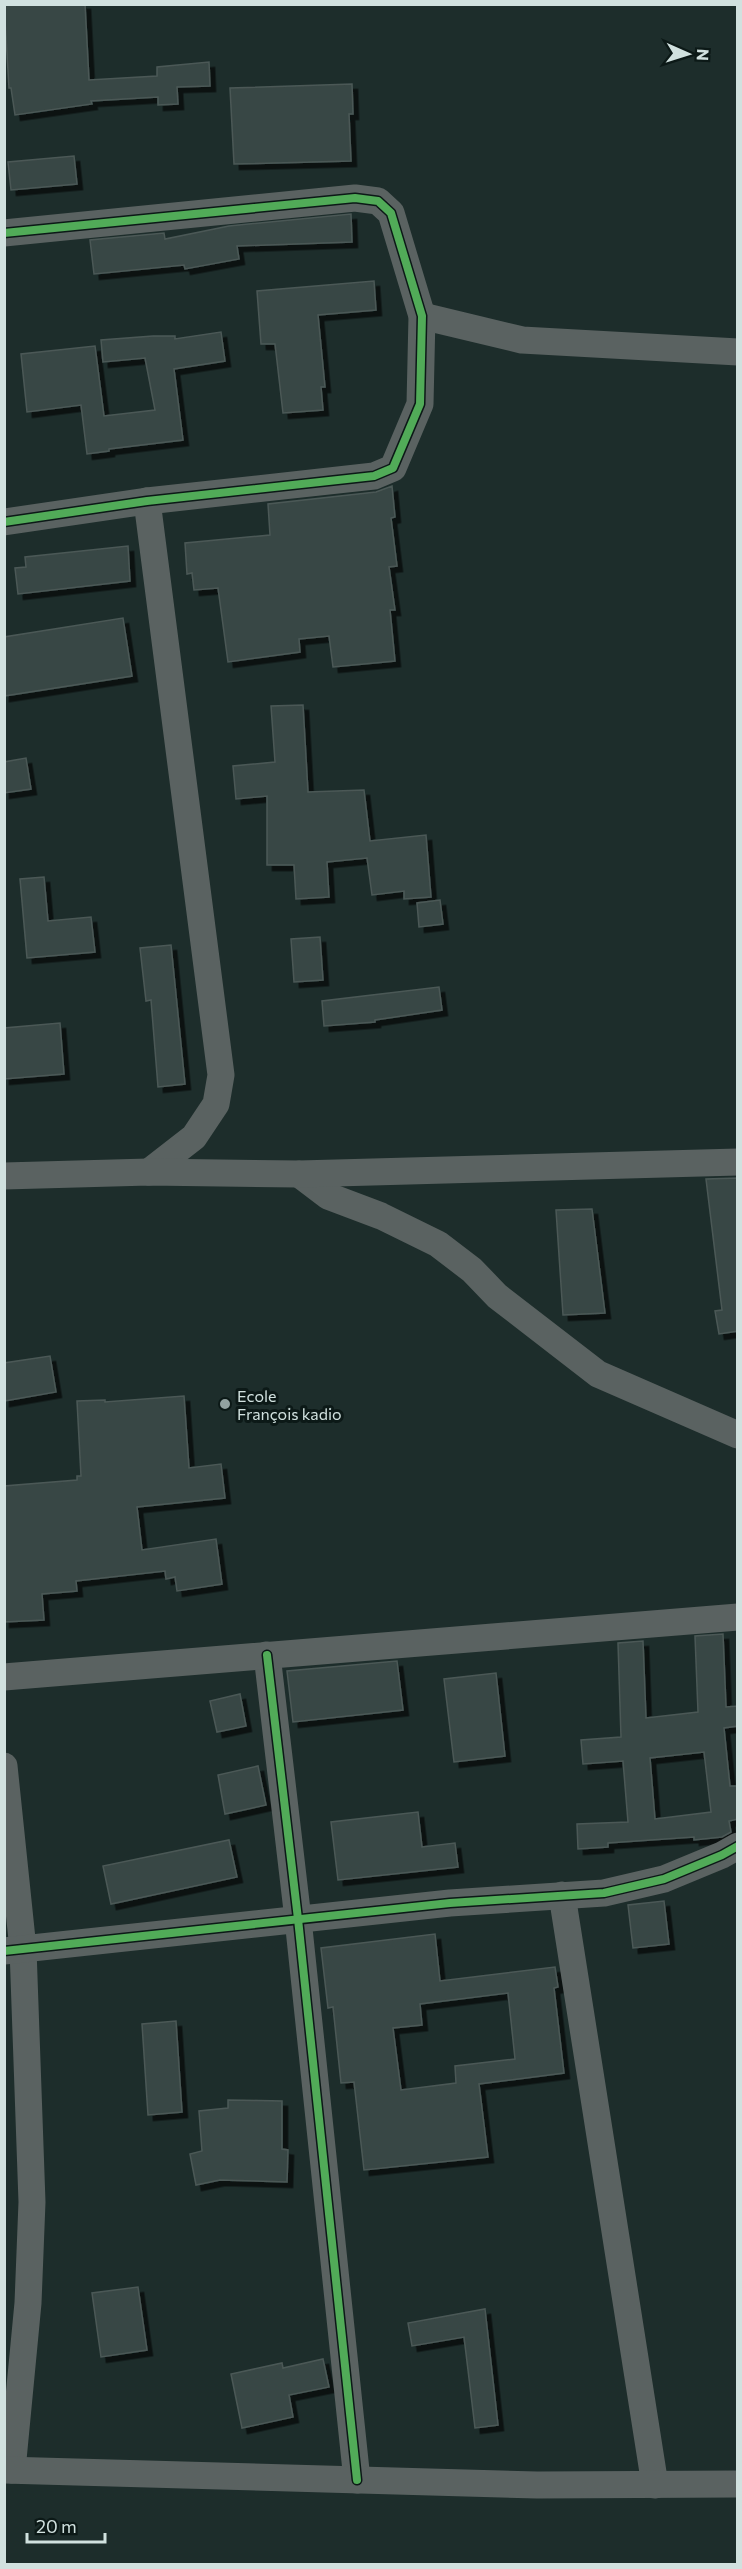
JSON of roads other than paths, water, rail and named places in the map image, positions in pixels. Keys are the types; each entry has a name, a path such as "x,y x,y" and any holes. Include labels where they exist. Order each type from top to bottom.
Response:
{"street":[{"path":"4,233 356,198 378,201 392,213 422,316 420,404 393,468 374,476 147,501 4,522"},
{"path":"422,316 522,340 738,352"},
{"path":"147,501 221,1075 216,1104 194,1137 149,1172"},
{"path":"4,1176 149,1172 299,1174 738,1162"},
{"path":"299,1174 328,1196 381,1216 438,1244 472,1270 497,1296 598,1374 738,1435"},
{"path":"4,1677 738,1617"},
{"path":"267,1654 298,1919 357,2480"},
{"path":"4,1766 14,1950 32,2202 28,2303 8,2470 537,2485 738,2484"},
{"path":"14,1950 450,1903 604,1893 664,1879 722,1856 738,1846"},
{"path":"562,1896 655,2485"}],"place":[{"name":"Ecole François kadio","path":"225,1404"}]}
